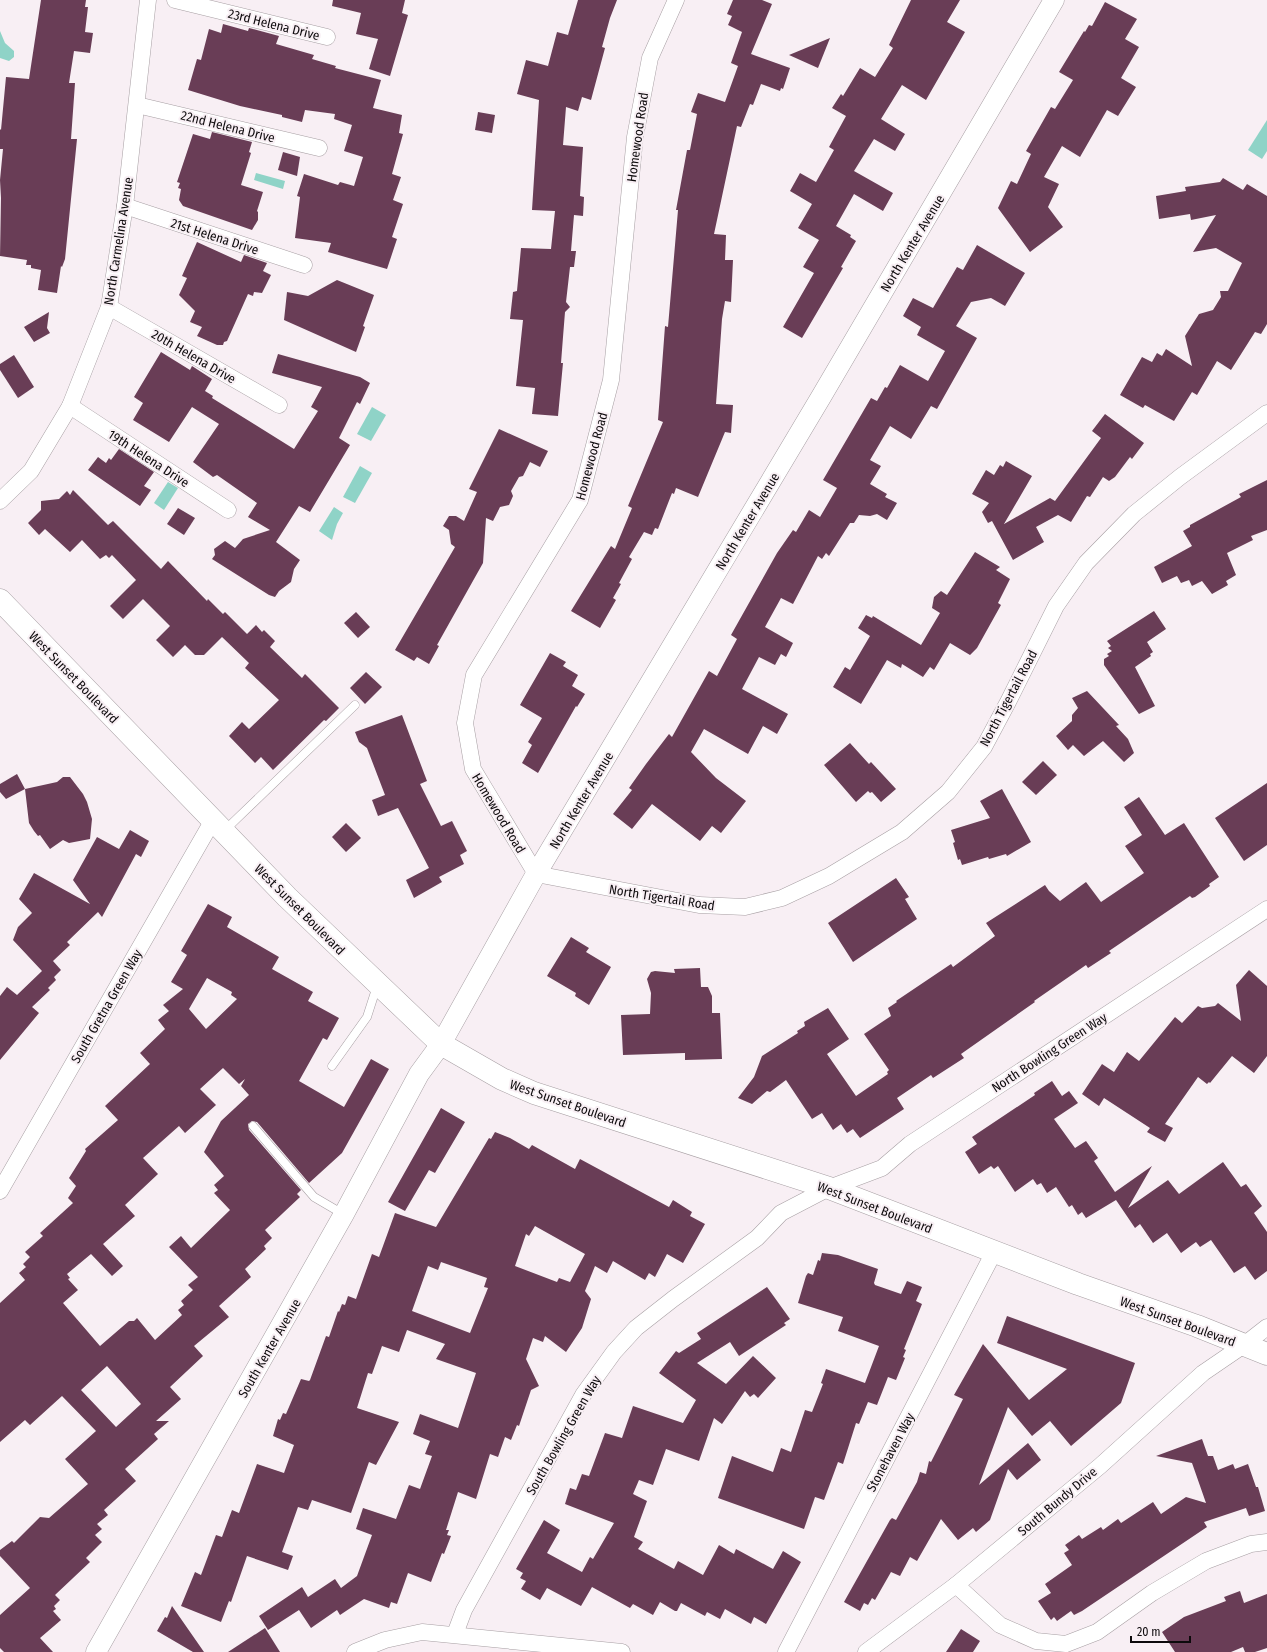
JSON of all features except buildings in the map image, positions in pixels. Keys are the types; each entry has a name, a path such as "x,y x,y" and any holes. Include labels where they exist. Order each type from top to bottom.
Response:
{"main road":[{"name":"West Sunset Boulevard","path":"0,600 287,897 441,1044 502,1079 534,1093 829,1188 994,1252 1267,1354"}],"street":[{"name":"North Carmelina Avenue","path":"0,500 31,471 70,406 109,307 125,206 148,0"},
{"name":"23rd Helena Drive","path":"175,0 327,37"},
{"name":"Homewood Road","path":"536,874 473,768 465,723 474,675 580,500 611,380 635,137 650,58 676,0"},
{"name":"North Kenter Avenue","path":"441,1044 536,874 841,363 1054,0"},
{"name":"22nd Helena Drive","path":"137,105 319,148"},
{"name":"21st Helena Drive","path":"125,206 304,265"},
{"name":"20th Helena Drive","path":"109,307 278,405"},
{"name":"19th Helena Drive","path":"70,406 228,510"},
{"name":"North Tigertail Road","path":"536,874 699,905 745,907 782,898 829,876 902,832 948,792 984,747 1056,606 1086,563 1134,514 1180,477 1267,413"},
{"name":"South Gretna Green Way","path":"0,1191 218,826"},
{"name":"North Bowling Green Way","path":"829,1188 882,1168 910,1144 1267,909"},
{"name":"South Kenter Avenue","path":"96,1652 344,1214 420,1074 441,1044"},
{"name":"South Bowling Green Way","path":"455,1634 464,1610 583,1395 614,1352 642,1323 757,1238 776,1217 829,1188"},
{"name":"Stonehaven Way","path":"786,1652 994,1252"},
{"name":"South Bundy Drive","path":"866,1652 956,1585 1100,1466 1203,1373 1267,1327"},
{"path":"956,1585 1000,1625 1036,1640 1066,1644 1097,1632 1152,1593 1206,1561 1252,1544 1267,1542"},
{"path":"355,1652 385,1640 422,1632 455,1634 510,1646 622,1652"}],"lane":[{"path":"218,826 355,705"},
{"path":"332,1066 367,1017 377,984"},
{"path":"253,1126 314,1197 344,1214"}],"shaded area":[{"path":"0,31 5,43 14,51 14,57 9,61 0,58"},
{"path":"1267,120 1267,151 1262,159 1248,150"},
{"path":"256,173 285,181 283,189 254,180"},
{"path":"372,407 386,415 371,441 357,434"},
{"path":"360,466 372,473 355,503 343,497"},
{"path":"168,482 178,488 164,510 154,503"},
{"path":"334,507 343,513 337,524 332,540 319,531"}]}
